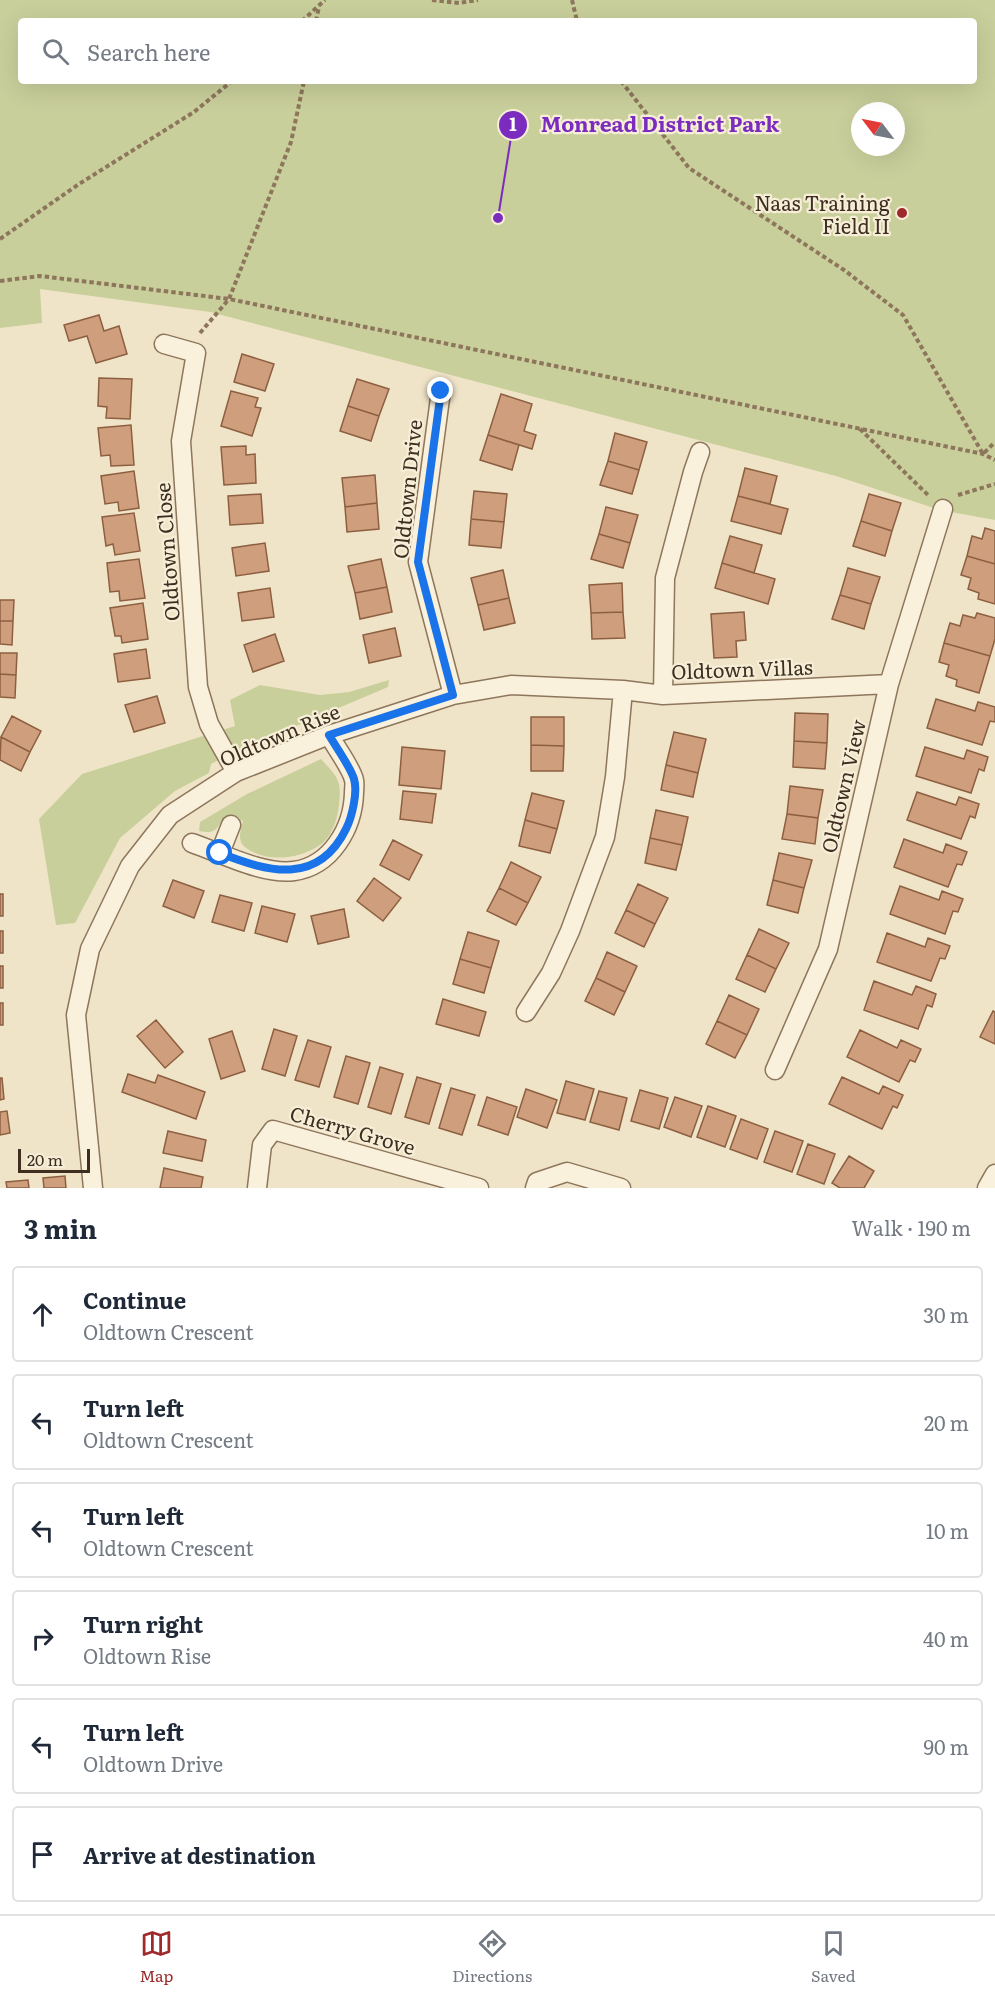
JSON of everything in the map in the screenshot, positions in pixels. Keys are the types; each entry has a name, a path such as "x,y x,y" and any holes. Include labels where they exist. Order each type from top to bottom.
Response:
{"street":[{"name":"Oldtown Close","path":"165,344 196,353 181,441 198,687 209,724 236,772"},
{"name":"Oldtown Drive","path":"441,391 418,562 453,695"},
{"name":"Oldtown Villas","path":"700,452 665,578 663,695 889,684"},
{"name":"Oldtown View","path":"775,1070 828,949 889,684 945,503"},
{"name":"Oldtown Rise","path":"93,1188 76,1016 90,949 130,866 171,815 236,772 329,735 453,695 511,685 622,690 663,695"},
{"path":"525,1012 556,963 605,837 615,777 622,690"},
{"path":"192,843 246,864 278,871 295,871 312,865 328,855 340,842 351,819 354,780 329,735"},
{"path":"220,853 231,825"},
{"name":"Cherry Grove","path":"257,1188 262,1145 273,1130 479,1188"},
{"path":"535,1188 537,1182 567,1172 621,1188"},
{"path":"987,1188 995,1174"}],"path":[{"path":"306,18 325,0"},
{"path":"432,0 459,3 478,0"},
{"path":"572,0 576,18"},
{"path":"317,18 319,7"},
{"path":"0,239 79,184 194,112 227,84"},
{"path":"196,338 229,299 291,142 303,84"},
{"path":"623,84 689,168 834,263 903,315 983,454"},
{"path":"0,281 40,276 229,299 860,428 983,454 995,459"},
{"path":"860,428 945,503 995,484"},
{"path":"983,454 995,442"}],"green space":[{"path":"0,0 995,0 995,520 940,510 836,476 210,312 40,289 42,323 0,328"},
{"path":"389,680 388,687 245,746 211,764 209,773 175,791 120,838 75,923 56,925 39,819 82,774 235,726 230,700 260,685 320,695 349,692"},
{"path":"321,759 338,780 340,790 334,827 320,845 296,856 278,858 261,855 242,844 240,832 243,821 227,816 213,831 199,831 200,822 247,794"}],"building":[{"path":"99,315 104,331 119,326 127,354 96,363 87,336 69,341 64,325"},
{"path":"242,354 274,364 265,391 234,382"},
{"path":"99,378 132,379 130,419 106,418 107,407 98,406"},
{"path":"357,379 389,389 379,416 348,406"},
{"path":"231,391 258,398 255,407 261,408 252,436 221,426"},
{"path":"501,394 532,404 524,431 536,435 532,449 488,435"},
{"path":"348,406 379,416 371,441 340,431"},
{"path":"131,425 134,465 111,466 110,455 101,456 98,428"},
{"path":"615,433 647,442 639,470 608,461"},
{"path":"488,435 519,445 512,470 480,460"},
{"path":"246,446 246,455 255,454 256,483 224,485 221,447"},
{"path":"608,461 639,470 632,494 600,485"},
{"path":"745,468 777,476 770,504 738,496"},
{"path":"134,471 139,508 119,511 118,502 105,504 101,476"},
{"path":"375,475 377,503 345,507 342,478"},
{"path":"474,491 507,494 504,522 471,519"},
{"path":"261,494 263,523 230,525 228,496"},
{"path":"869,494 901,503 892,531 861,521"},
{"path":"738,496 788,509 781,534 731,521"},
{"path":"377,503 379,529 347,532 345,507"},
{"path":"606,507 638,515 630,543 599,534"},
{"path":"134,513 140,551 115,555 113,544 106,546 102,517"},
{"path":"471,519 504,522 501,548 469,545"},
{"path":"861,521 892,531 885,556 853,546"},
{"path":"985,528 995,531 995,564 967,556 972,536 982,539"},
{"path":"599,534 630,543 623,568 591,559"},
{"path":"730,536 762,545 754,573 722,563"},
{"path":"265,543 269,571 236,576 232,548"},
{"path":"967,556 995,564 995,604 978,599 979,593 968,589 971,578 961,575"},
{"path":"139,559 145,598 120,601 119,591 110,592 107,563"},
{"path":"381,559 387,587 355,593 348,566"},
{"path":"722,563 775,579 768,604 715,588"},
{"path":"848,568 880,577 871,604 840,595"},
{"path":"503,570 509,598 478,605 471,578"},
{"path":"622,583 623,612 591,613 589,585"},
{"path":"387,587 392,612 360,619 355,593"},
{"path":"270,588 274,617 242,621 238,593"},
{"path":"840,595 871,604 864,629 832,619"},
{"path":"509,598 515,623 484,630 478,605"},
{"path":"0,600 14,600 13,621 0,621"},
{"path":"143,603 148,639 122,643 121,636 115,636 110,608"},
{"path":"623,612 625,638 592,639 591,613"},
{"path":"744,612 746,640 736,641 737,657 714,658 711,614"},
{"path":"977,613 995,618 995,639 990,656 944,643 950,623 960,626 963,615 975,618"},
{"path":"0,621 13,621 12,645 0,644"},
{"path":"395,628 401,656 369,663 363,635"},
{"path":"275,634 284,661 253,672 244,645"},
{"path":"944,643 990,656 979,693 956,686 957,680 946,676 949,665 939,662"},
{"path":"146,649 150,678 118,682 114,654"},
{"path":"0,653 17,653 16,675 0,674"},
{"path":"0,674 16,675 15,698 0,697"},
{"path":"157,696 165,723 134,732 125,705"},
{"path":"936,699 975,711 978,702 995,707 995,722 990,721 982,745 927,728"},
{"path":"795,713 828,714 827,743 794,741"},
{"path":"12,716 41,731 30,752 1,737"},
{"path":"531,717 564,717 564,746 531,745"},
{"path":"674,732 706,739 698,773 666,765"},
{"path":"1,737 30,752 21,771 0,760"},
{"path":"794,741 827,743 825,769 793,767"},
{"path":"531,745 564,746 563,771 531,771"},
{"path":"402,747 445,751 441,789 399,785"},
{"path":"925,747 964,759 967,750 988,757 984,771 979,769 971,793 916,776"},
{"path":"666,765 698,773 693,797 661,790"},
{"path":"790,786 823,790 818,818 787,814"},
{"path":"403,791 436,794 432,823 400,819"},
{"path":"917,792 956,805 959,797 979,804 975,818 970,816 961,839 907,820"},
{"path":"532,793 564,801 557,829 525,820"},
{"path":"656,810 688,817 682,845 650,838"},
{"path":"787,814 818,818 815,844 782,839"},
{"path":"525,820 557,829 550,853 519,846"},
{"path":"650,838 682,845 676,870 645,863"},
{"path":"904,839 943,853 946,844 967,852 962,865 957,864 948,887 894,867"},
{"path":"393,840 422,855 409,880 380,865"},
{"path":"779,853 812,860 804,888 773,880"},
{"path":"511,862 541,877 528,903 499,888"},
{"path":"374,878 401,898 383,921 357,901"},
{"path":"173,880 204,891 194,918 163,906"},
{"path":"773,880 804,888 798,913 767,905"},
{"path":"638,884 668,898 655,924 626,910"},
{"path":"900,886 939,900 942,891 963,899 958,912 953,911 945,934 890,914"},
{"path":"499,888 528,903 516,925 487,911"},
{"path":"0,894 3,894 3,916 0,916"},
{"path":"220,895 252,903 244,931 212,922"},
{"path":"262,906 295,914 287,942 255,933"},
{"path":"344,909 349,937 318,944 311,916"},
{"path":"626,910 655,924 644,947 615,933"},
{"path":"759,929 789,943 776,969 747,955"},
{"path":"0,931 3,931 3,953 0,953"},
{"path":"468,932 499,941 491,968 460,959"},
{"path":"887,933 925,947 928,938 950,946 945,959 940,958 931,981 877,962"},
{"path":"607,952 637,966 625,992 596,978"},
{"path":"747,955 776,969 765,992 736,979"},
{"path":"460,959 491,968 484,993 453,984"},
{"path":"0,966 3,966 3,988 0,988"},
{"path":"596,978 625,992 614,1015 585,1001"},
{"path":"874,981 912,995 916,986 936,994 932,1007 927,1005 918,1029 864,1010"},
{"path":"729,995 759,1009 747,1035 717,1021"},
{"path":"443,999 486,1012 479,1036 436,1024"},
{"path":"0,1003 3,1003 3,1025 0,1025"},
{"path":"993,1011 995,1012 995,1044 980,1037"},
{"path":"156,1020 183,1052 165,1068 137,1036"},
{"path":"717,1021 747,1035 735,1058 706,1044"},
{"path":"274,1029 297,1036 285,1076 262,1069"},
{"path":"860,1030 897,1048 901,1040 921,1049 915,1062 910,1060 899,1082 847,1057"},
{"path":"232,1031 245,1071 221,1079 209,1039"},
{"path":"308,1040 331,1047 319,1087 295,1080"},
{"path":"346,1056 370,1063 358,1104 334,1097"},
{"path":"380,1067 403,1074 391,1114 368,1107"},
{"path":"128,1074 155,1083 158,1075 205,1092 196,1119 122,1092"},
{"path":"417,1077 441,1084 429,1124 405,1117"},
{"path":"842,1077 879,1094 883,1086 903,1095 897,1108 893,1106 882,1129 829,1104"},
{"path":"0,1078 2,1078 4,1099 0,1100"},
{"path":"566,1081 594,1089 585,1120 557,1113"},
{"path":"451,1088 475,1095 462,1135 439,1128"},
{"path":"526,1089 557,1100 547,1128 517,1117"},
{"path":"640,1090 668,1098 659,1129 631,1121"},
{"path":"599,1091 627,1098 619,1130 590,1122"},
{"path":"487,1097 517,1107 508,1135 478,1125"},
{"path":"675,1097 702,1106 691,1137 664,1127"},
{"path":"708,1106 736,1116 725,1147 697,1137"},
{"path":"7,1111 10,1133 0,1135 0,1112"},
{"path":"741,1119 768,1129 757,1159 730,1149"},
{"path":"168,1131 206,1140 202,1161 163,1153"},
{"path":"775,1131 803,1141 792,1172 764,1162"},
{"path":"808,1144 835,1154 824,1184 797,1174"},
{"path":"849,1156 874,1171 864,1188 840,1188 832,1183"},
{"path":"164,1168 203,1177 201,1188 160,1188"},
{"path":"65,1176 66,1188 44,1188 43,1178"},
{"path":"28,1180 29,1188 7,1188 6,1182"}],"place":[{"name":"Naas Training Field II","path":"902,213"},
{"name":"Monread District Park","path":"498,218"}],"route":[{"path":"220,853 246,864 278,871 295,871 312,865 328,855 340,842 351,819 354,800 354,780 329,735 453,695 418,562 441,391"}]}
